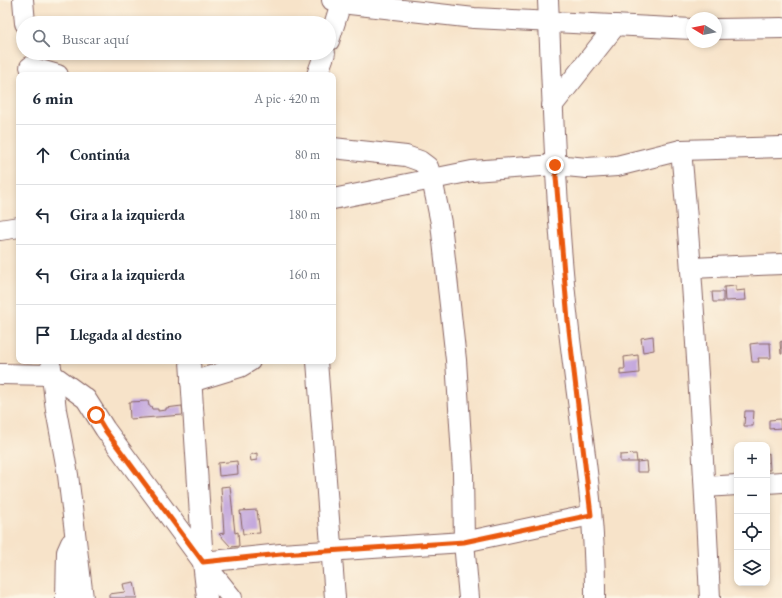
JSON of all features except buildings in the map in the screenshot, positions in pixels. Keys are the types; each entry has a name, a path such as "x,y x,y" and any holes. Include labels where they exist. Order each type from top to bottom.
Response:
{"street":[{"path":"23,0 24,16"},
{"path":"548,0 555,165 568,321 591,515 593,596"},
{"path":"334,16 337,1 474,18 686,29"},
{"path":"552,106 616,25"},
{"path":"722,29 782,28"},
{"path":"318,72 322,60"},
{"path":"29,65 49,72"},
{"path":"336,198 472,171 555,165 587,168 617,166 681,150 782,147"},
{"path":"336,148 406,156 420,161 428,167 432,179 441,223 456,360 463,472 464,542 469,598"},
{"path":"681,150 692,268 710,598"},
{"path":"0,230 16,228"},
{"path":"692,268 782,264"},
{"path":"190,364 203,562 207,598"},
{"path":"191,382 240,367 245,364"},
{"path":"317,364 335,598"},
{"path":"0,374 51,368 86,399 105,430 203,562 232,598"},
{"path":"51,368 56,410 68,475 83,598"},
{"path":"770,483 782,482"},
{"path":"704,487 734,485"},
{"path":"203,562 274,555 464,542 591,515"},
{"path":"66,598 67,552 76,534"}],"route":[{"path":"96,415 105,430 203,562 281,554 331,552 464,542 591,515 568,321 555,165"}]}
